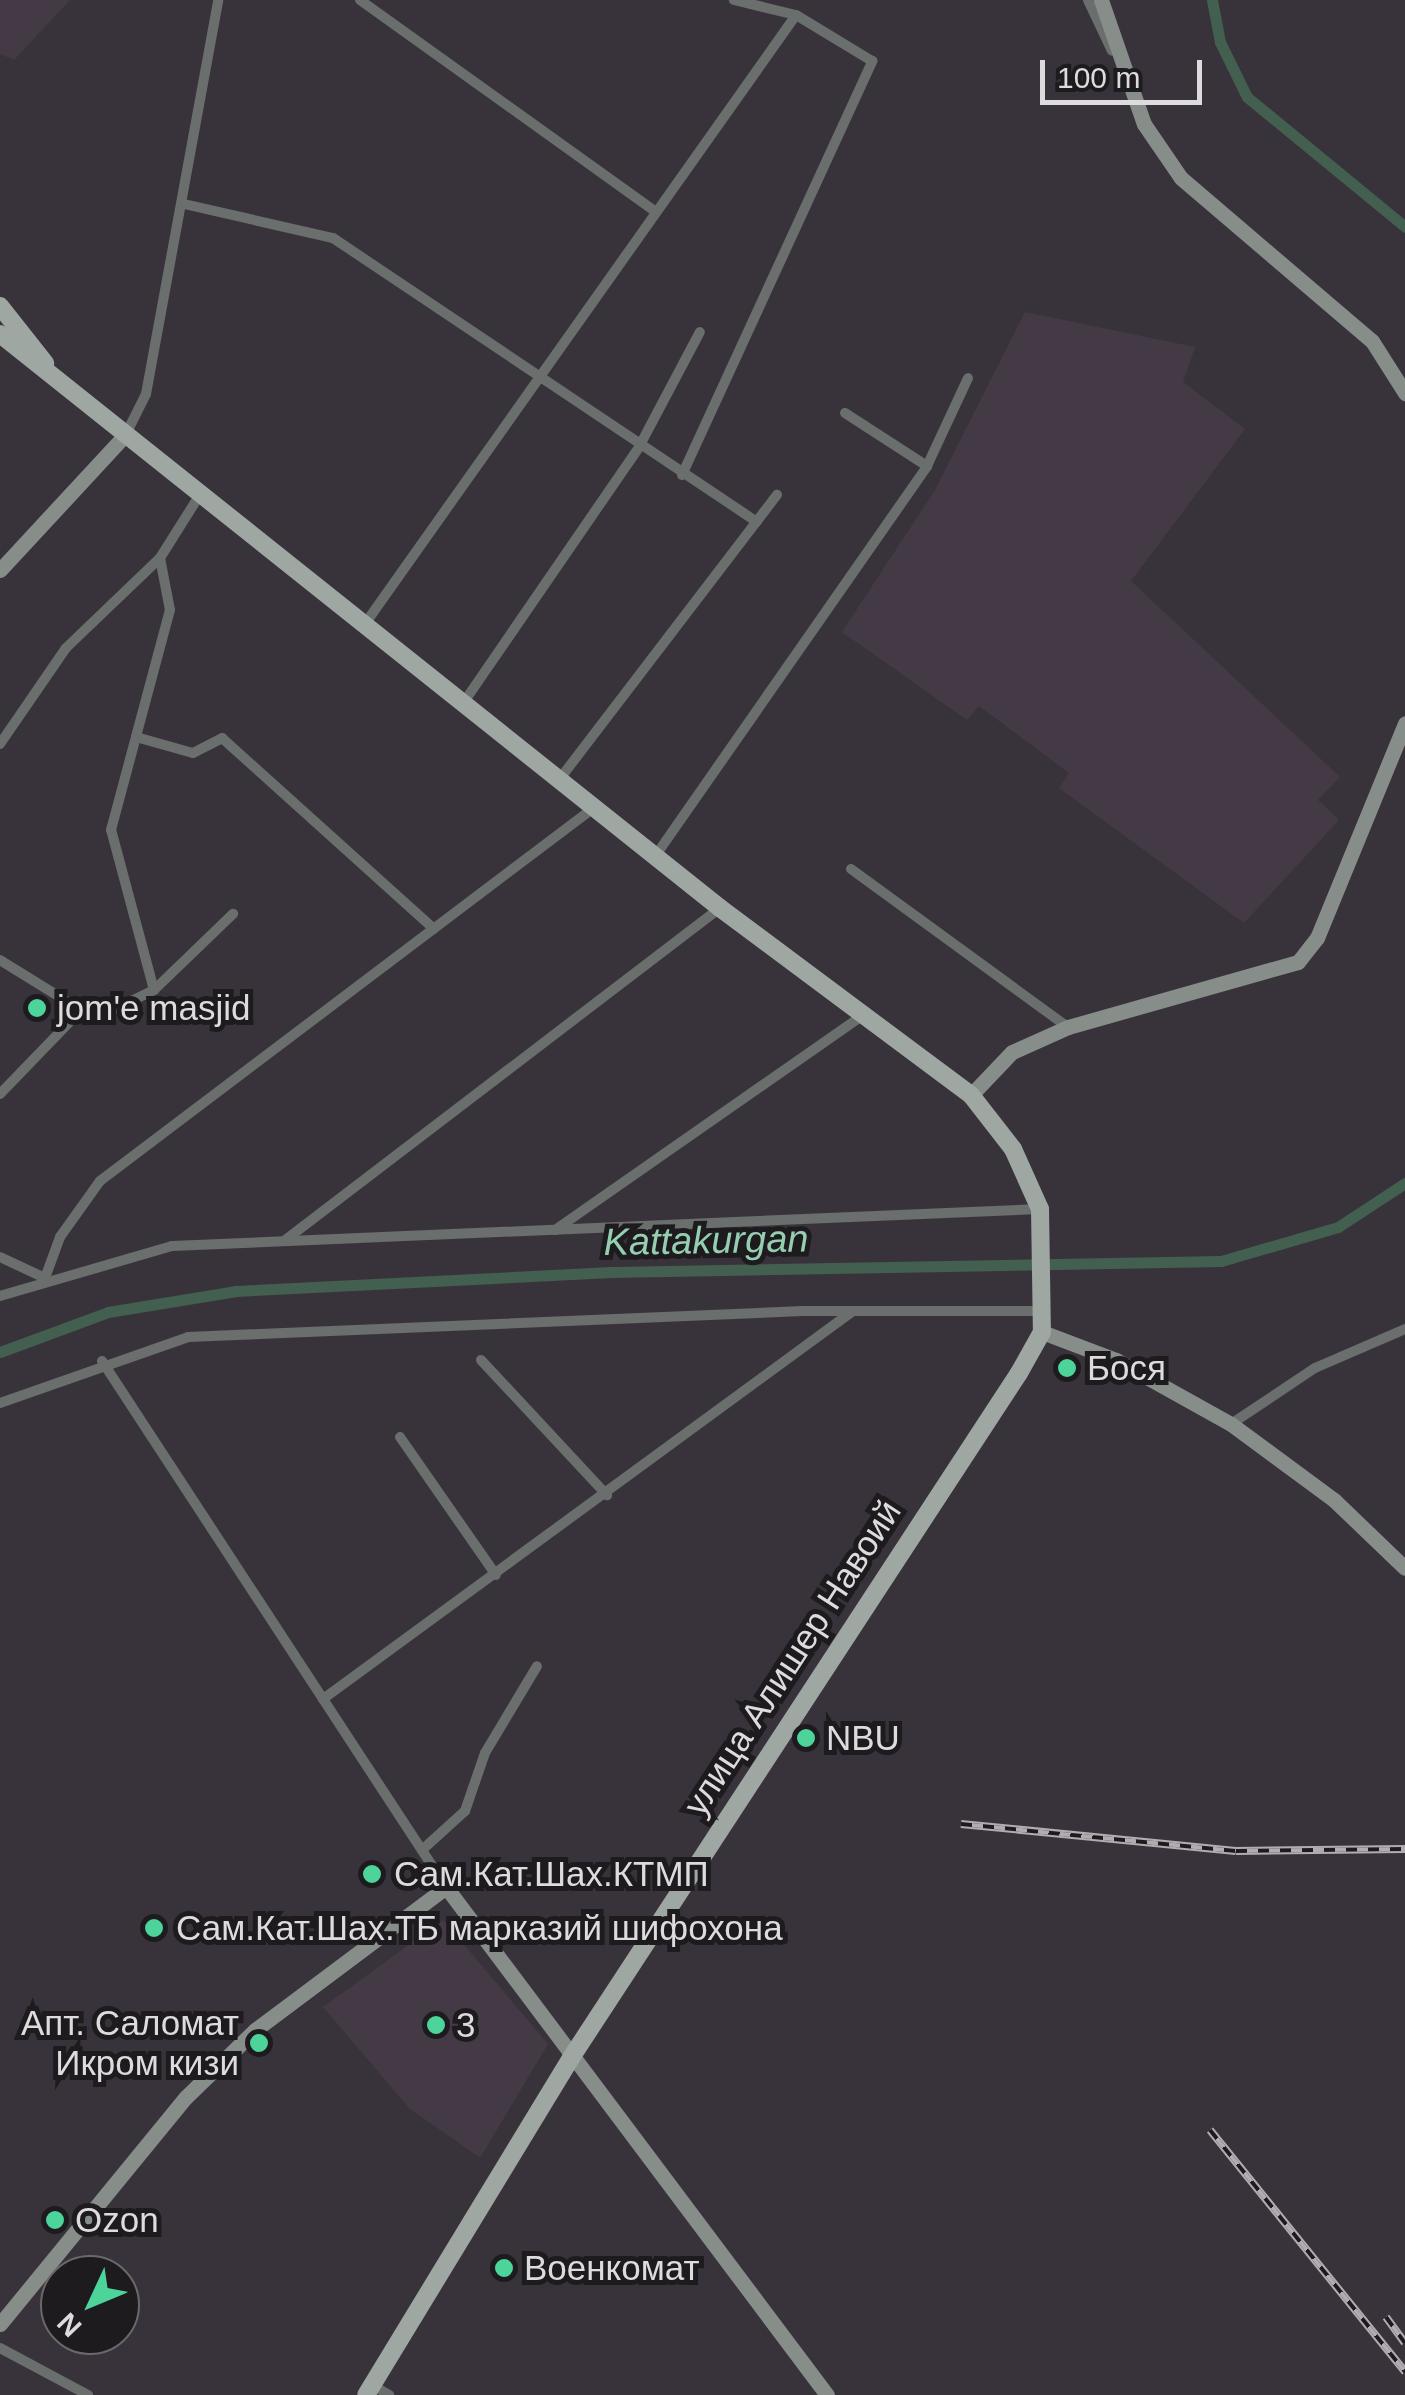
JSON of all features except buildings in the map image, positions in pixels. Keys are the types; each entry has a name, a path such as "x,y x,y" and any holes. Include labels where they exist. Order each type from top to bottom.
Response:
{"main road":[{"path":"0,306 48,367"},
{"path":"0,334 48,367 126,434 466,699 720,908 971,1095 1013,1149 1040,1209"},
{"name":"улица Алишер Навоий","path":"369,2390 571,2058 1042,1332 1040,1209"}],"street":[{"path":"0,570 126,434 146,394 184,204 218,0"},
{"path":"360,0 655,212"},
{"path":"682,475 872,61 796,15 734,0"},
{"path":"1088,0 1180,178 1372,341 1405,393"},
{"path":"1102,0 1112,52"},
{"path":"368,621 547,375 655,212 796,15"},
{"path":"184,204 333,238 547,375 639,447 757,522"},
{"path":"466,699 639,447 700,332"},
{"path":"656,854 927,466 968,378"},
{"path":"844,413 927,466"},
{"path":"0,744 66,648 160,558 202,492"},
{"path":"562,776 776,494"},
{"path":"154,990 112,846 170,610 160,558"},
{"path":"971,1095 1012,1052 1068,1027 1298,962 1317,938 1405,723"},
{"path":"136,737 194,753 222,738 434,929"},
{"path":"45,1278 60,1237 100,1182 598,805"},
{"path":"850,869 1068,1027"},
{"path":"283,1242 720,908"},
{"path":"0,960 81,1010 105,1014 154,990 233,914"},
{"path":"0,1094 81,1010"},
{"path":"554,1230 863,1015"},
{"path":"0,1296 45,1278 172,1246 1040,1209"},
{"path":"0,1258 45,1278"},
{"path":"323,1699 607,1495 854,1310"},
{"path":"0,1403 102,1360 188,1337 854,1310 1044,1311"},
{"path":"1231,1424 1315,1368 1405,1329"},
{"path":"1042,1332 1116,1360 1231,1424 1334,1500 1405,1568"},
{"path":"102,1360 446,1887 828,2395"},
{"path":"481,1360 607,1495"},
{"path":"400,1437 496,1575"},
{"path":"422,1850 465,1811 485,1753 537,1666"},
{"path":"0,2324 214,2070 446,1887"},
{"path":"0,2348 88,2395"},
{"path":"369,2390 389,2395"}],"shaded area":[{"path":"0,0 70,0 14,60 0,54"},
{"path":"1025,312 1195,347 1183,382 1245,429 1131,581 1340,777 1318,800 1339,820 1244,923 1059,788 1069,773 979,706 967,720 842,632 935,490"},
{"name":"3","path":"443,1920 548,2044 480,2158 409,2108 323,2007"}],"waterway":[{"name":"Kattakurgan","path":"1212,0 1220,42 1247,97 1405,227"},
{"name":"Kattakurgan","path":"0,1352 108,1312 236,1291 612,1272 1221,1261 1338,1227 1405,1183"}],"railway":[{"path":"961,1824 1236,1851 1405,1849"},
{"path":"1210,2130 1405,2372"},
{"path":"1386,2317 1405,2343"}],"place":[{"name":"jom'e masjid","path":"37,1008"},
{"name":"Бося","path":"1067,1368"},
{"name":"NBU","path":"806,1738"},
{"name":"Сам.Кат.Шах.КТМП","path":"372,1874"},
{"name":"Сам.Кат.Шах.ТБ марказий шифохона","path":"154,1928"},
{"name":"3","path":"436,2025"},
{"name":"Апт. Саломат Икром кизи","path":"259,2043"},
{"name":"Ozon","path":"55,2220"},
{"name":"Военкомат","path":"504,2268"}]}
